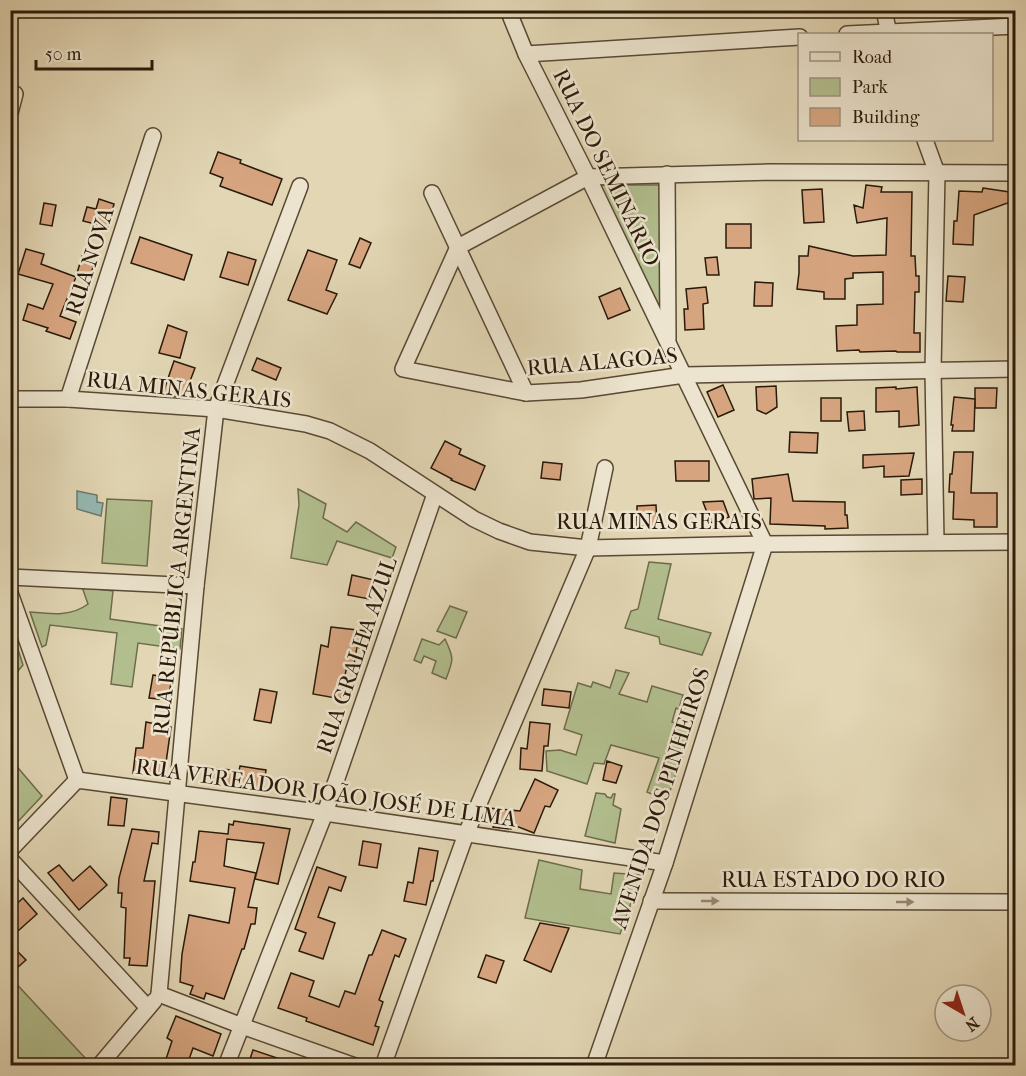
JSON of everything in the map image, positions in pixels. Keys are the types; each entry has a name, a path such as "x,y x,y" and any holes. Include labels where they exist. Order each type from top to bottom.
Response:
{"street":[{"name":"RUA DO SEMINÁRIO","path":"508,10 526,54 588,177 765,544"},
{"path":"884,10 888,33 1016,26"},
{"path":"526,54 798,37"},
{"path":"10,113 15,94"},
{"name":"RUA NOVA","path":"68,399 153,136"},
{"path":"925,141 937,173 933,370 936,543"},
{"path":"458,247 588,177 769,172 1016,173"},
{"name":"RUA DO SEMINÁRIO","path":"667,174 668,342"},
{"name":"RUA REPÚBLICA ARGENTINA","path":"159,994 196,586 216,409 300,186"},
{"path":"432,193 526,393"},
{"name":"RUA ALAGOAS","path":"458,247 403,369 526,393 581,390 684,375 1016,369"},
{"name":"RUA MINAS GERAIS","path":"10,399 68,399 216,409 306,424 330,431 370,451 474,519 530,542 588,548 1016,542"},
{"path":"383,1065 465,834 588,548 605,468"},
{"name":"RUA GRALHA AZUL","path":"226,1065 325,813 435,494"},
{"name":"AVENIDA DOS PINHEIROS","path":"594,1065 666,863 765,544"},
{"path":"10,577 196,586"},
{"path":"10,593 76,780 10,850"},
{"name":"RUA VEREADOR JOÃO JOSÉ DE LIMA","path":"76,780 325,813 666,863"},
{"path":"10,859 148,1008"},
{"name":"RUA ESTADO DO RIO","path":"651,901 1016,902"},
{"path":"99,1065 159,994 242,1026 355,1065"}],"green space":[{"path":"596,185 660,185 662,322"},
{"path":"298,489 326,504 323,518 347,532 356,522 396,547 392,558 337,541 327,565 291,558 299,505"},
{"path":"107,499 152,501 147,566 102,563"},
{"path":"649,562 671,564 658,619 711,633 702,655 660,644 659,637 625,628 631,611 638,609"},
{"path":"82,587 113,591 110,619 182,629 180,649 138,643 132,687 111,684 117,633 50,625 46,645 42,647 30,612 60,614 75,611 88,604"},
{"path":"450,606 467,612 456,638 437,631"},
{"path":"10,624 23,665 11,679 10,679"},
{"path":"422,639 439,645 445,639 452,659 446,679 432,673 436,661 424,656 421,663 414,660"},
{"path":"616,670 629,673 619,694 647,702 652,686 683,695 680,705 685,707 684,711 676,708 672,722 691,728 667,800 647,792 659,758 611,745 604,764 594,763 587,784 547,771 546,751 560,750 576,755 582,735 564,729 578,683 591,687 593,682 610,688"},
{"path":"13,762 42,796 11,829 10,764"},
{"path":"596,793 605,794 611,798 615,794 613,805 621,809 615,843 585,836"},
{"path":"539,860 582,870 580,889 611,894 614,873 641,875 620,934 525,918"},
{"path":"11,978 87,1060 83,1065 11,1065"}],"water":[{"path":"77,491 97,495 97,502 103,503 101,516 77,509"}],"building":[{"path":"218,152 282,179 272,205 220,186 223,178 210,173"},
{"path":"866,185 882,187 881,192 912,192 911,256 915,256 916,276 919,276 919,292 915,292 914,333 920,333 920,352 837,351 836,326 857,325 857,305 883,304 883,272 853,273 853,278 845,279 845,299 824,299 824,292 797,289 799,256 808,256 809,246 853,256 886,255 887,218 857,223 854,205 863,208"},
{"path":"983,188 1016,193 1016,200 974,215 973,245 953,244 959,191 982,192"},
{"path":"822,189 824,222 804,223 802,190"},
{"path":"99,199 114,204 108,227 83,221 87,207 96,209"},
{"path":"44,203 56,205 52,226 40,224"},
{"path":"726,224 751,224 751,248 726,248"},
{"path":"140,237 192,255 184,280 131,263"},
{"path":"360,238 371,243 360,268 349,264"},
{"path":"26,249 44,254 41,264 76,277 60,316 76,322 70,339 46,331 48,328 23,320 28,304 43,309 53,284 18,274"},
{"path":"84,250 97,254 90,277 77,273"},
{"path":"308,250 337,260 326,290 337,294 327,314 288,300"},
{"path":"228,252 256,260 248,285 220,277"},
{"path":"717,257 719,275 707,275 705,258"},
{"path":"948,276 965,277 963,302 946,301"},
{"path":"755,282 773,283 772,306 754,306"},
{"path":"706,287 708,303 703,304 704,329 685,330 684,309 688,309 686,289"},
{"path":"620,288 630,310 608,319 599,297"},
{"path":"168,325 187,332 180,358 159,353"},
{"path":"257,358 281,368 276,380 252,370"},
{"path":"174,361 195,368 184,397 163,393"},
{"path":"723,385 734,410 718,417 707,392"},
{"path":"776,386 777,407 766,414 757,410 756,387"},
{"path":"896,387 896,389 917,387 919,425 899,427 899,411 876,412 876,388"},
{"path":"975,388 997,388 996,408 975,408"},
{"path":"954,397 975,399 974,431 952,431"},
{"path":"821,398 841,398 841,421 821,421"},
{"path":"864,411 865,430 849,431 847,412"},
{"path":"790,432 818,433 817,453 789,452"},
{"path":"445,441 461,449 459,454 485,466 475,490 431,468"},
{"path":"954,452 973,452 971,493 997,493 997,527 974,527 974,520 953,519 954,492 949,492"},
{"path":"914,453 909,476 884,477 884,466 863,468 863,455"},
{"path":"675,461 709,461 709,481 676,481"},
{"path":"543,462 562,464 560,480 541,478"},
{"path":"788,474 793,501 845,502 848,528 825,529 825,526 770,524 771,498 754,499 752,479"},
{"path":"922,479 922,494 901,495 901,480"},
{"path":"723,501 729,517 711,523 703,502"},
{"path":"656,505 657,525 637,526 637,506"},
{"path":"352,575 374,580 369,599 348,595"},
{"path":"331,627 366,631 361,648 357,647 353,671 346,670 341,699 313,694 321,645 328,647"},
{"path":"153,675 172,678 168,700 149,698"},
{"path":"260,689 277,692 271,723 254,720"},
{"path":"544,689 571,692 569,708 542,705"},
{"path":"146,722 171,727 164,777 133,773 136,748 143,748"},
{"path":"530,722 550,724 548,746 544,746 542,771 520,769 521,748 527,749"},
{"path":"607,761 622,766 616,783 603,780"},
{"path":"240,766 266,770 263,791 204,781 206,767 239,771"},
{"path":"535,779 558,790 550,807 545,806 534,833 511,824 511,829 493,827 495,817 485,813 488,808 520,811"},
{"path":"111,797 127,799 124,826 108,825"},
{"path":"234,821 290,829 278,884 255,879 264,843 227,839 224,866 256,873 248,907 257,908 255,924 251,924 244,949 242,949 224,999 206,993 204,999 190,994 193,986 180,982 189,915 229,923 235,888 190,881 193,862 195,862 199,831 228,834 229,824 233,825"},
{"path":"132,829 159,832 158,844 152,843 144,881 155,881 147,966 129,965 130,958 124,958 126,908 121,907 122,893 118,893 119,878"},
{"path":"363,841 381,844 377,868 359,865"},
{"path":"419,848 438,851 426,905 404,901 408,882 413,883"},
{"path":"59,865 73,881 90,866 107,885 79,910 48,873"},
{"path":"317,867 346,877 341,891 329,887 318,917 335,923 323,959 299,951 306,933 295,929"},
{"path":"23,898 37,914 10,938 10,910"},
{"path":"540,923 569,928 551,972 524,960"},
{"path":"382,930 406,939 399,957 395,955 379,1000 383,1002 375,1026 379,1027 373,1045 306,1021 307,1018 278,1008 291,973 314,981 309,996 339,1007 345,991 355,994 369,955 372,955"},
{"path":"10,944 26,960 10,974"},
{"path":"486,955 504,961 496,983 478,977"},
{"path":"176,1016 221,1034 213,1056 193,1048 187,1065 164,1065 172,1041 167,1038"},
{"path":"253,1050 292,1063 292,1065 248,1065"}]}
